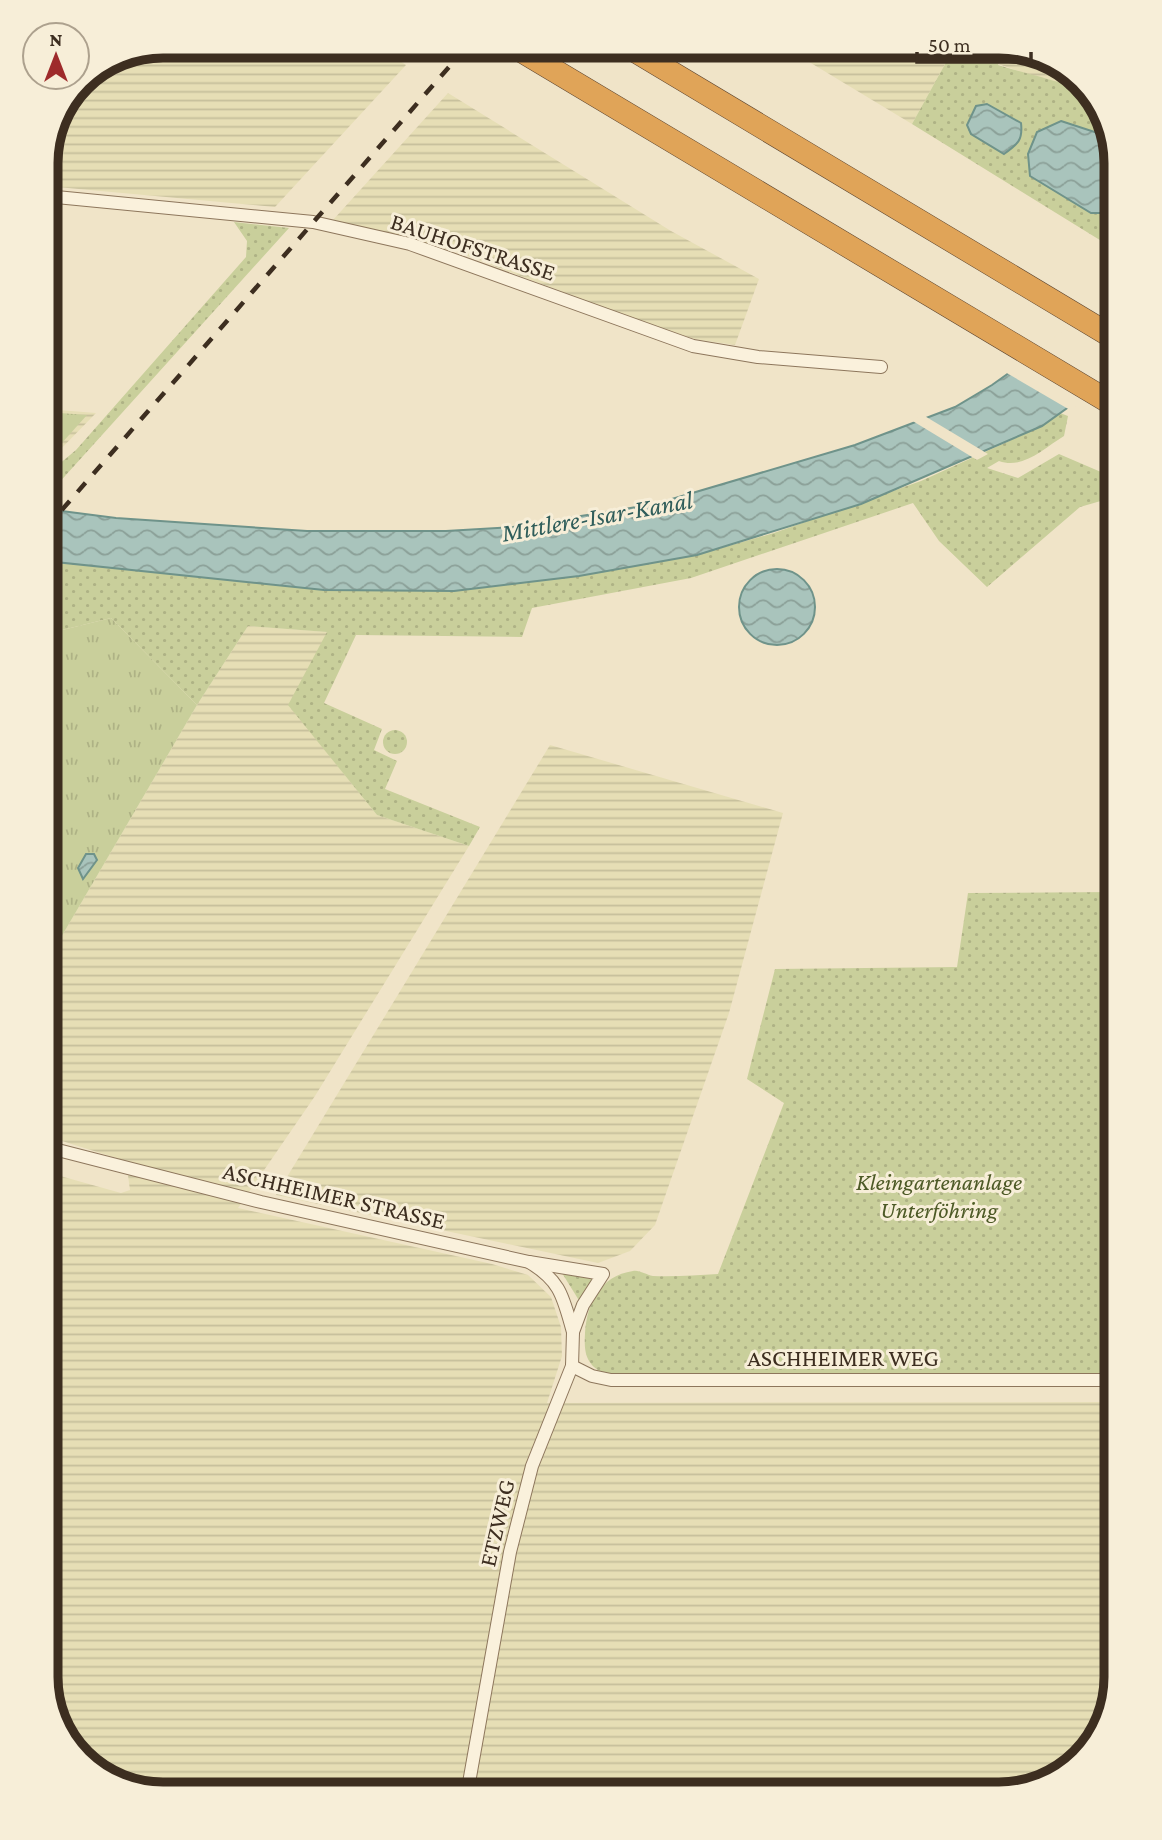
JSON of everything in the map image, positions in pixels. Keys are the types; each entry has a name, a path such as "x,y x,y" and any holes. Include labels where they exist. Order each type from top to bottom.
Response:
{"highway":[{"path":"533,58 1104,400"},
{"path":"647,58 1104,332"}],"street":[{"name":"BAUHOFSTRASSE","path":"58,197 313,222 410,244 694,346 758,357 881,367"},
{"name":"ASCHHEIMER STRASSE","path":"58,1150 261,1202 529,1262 549,1274 561,1291 573,1332"},
{"name":"ETZWEG","path":"469,1782 510,1552 532,1466 572,1366 573,1332 583,1305 603,1274 529,1262"},
{"name":"ASCHHEIMER WEG","path":"572,1366 592,1376 611,1380 1104,1380"}],"shaded area":[{"path":"162,58 395,58 406,65 275,207 58,187 61,135 75,104 86,91 91,91 91,86 104,75 122,66"},
{"path":"803,58 948,58 912,124"},
{"path":"1002,58 1033,63 1058,75 1074,90 998,64"},
{"path":"448,93 671,231 759,279 735,345 694,339 636,320 452,250 333,220"},
{"path":"58,410 96,413 58,452"},
{"path":"248,626 328,632 289,705 377,815 469,846 315,1096 238,1208 492,1264 528,1275 551,1297 561,1327 562,1356 547,1403 1104,1402 1103,1691 1099,1711 1087,1736 1069,1756 1058,1765 1027,1779 1000,1782 156,1782 129,1777 116,1771 104,1765 84,1747 75,1736 63,1711 58,1678 58,1175 121,1193 130,1190 126,1161 58,1140 58,942 197,705"},
{"path":"550,745 783,813 729,1013 655,1225 630,1251 598,1263 276,1195"}],"green space":[{"path":"948,58 1002,58 998,65 1072,87 1087,104 1101,135 1104,162 1104,243 912,124"},
{"path":"234,222 289,228 58,484 58,465 76,450 246,257 247,241"},
{"path":"58,413 87,415 58,447"},
{"path":"1060,413 1068,416 1064,436 1041,452 1016,463 999,461 987,468 1018,478 1059,454 1104,473 1104,500 1080,507 987,587 939,541 913,503 691,578 532,608 522,637 356,635 324,703 382,729 374,750 397,761 385,789 480,827 469,846 377,815 288,705 327,632 248,626 197,705 111,618 58,631 58,562 324,590 454,591 579,576 697,555 774,533 921,481 1042,426"},
{"path":"111,618 197,705 58,942 58,631"},
{"path":"395,730 403,734 407,742 403,750 395,754 387,750 383,742 387,734"},
{"name":"Kleingartenanlage Unterföhring","path":"1104,892 1104,1374 603,1373 597,1369 589,1361 586,1351 586,1322 592,1302 604,1285 622,1274 636,1271 653,1276 718,1274 784,1103 747,1079 775,969 957,967 968,893"},
{"path":"562,1273 592,1279 580,1302"}],"water":[{"path":"987,104 1021,123 1018,141 1004,154 971,134 967,125 976,106"},
{"path":"1061,121 1101,134 1104,162 1104,213 1091,213 1030,176 1028,154 1037,132"},
{"name":"Mittlere-Isar-Kanal","path":"1104,306 1104,382 1042,426 861,504 697,555 579,576 454,591 324,590 58,562 58,511 116,518 307,531 446,531 513,527 655,504 855,445 955,407 992,385"},
{"path":"777,569 792,572 804,580 812,592 815,607 812,622 804,634 792,642 777,645 762,642 750,634 742,622 739,607 742,592 750,580 762,572"},
{"path":"86,854 94,854 97,860 83,879 78,868"}],"pier":[{"path":"1104,302 1104,386 1070,410 1005,372"},
{"path":"923,415 988,454 977,460 911,420"}],"railway":[{"path":"58,514 457,58"}]}
